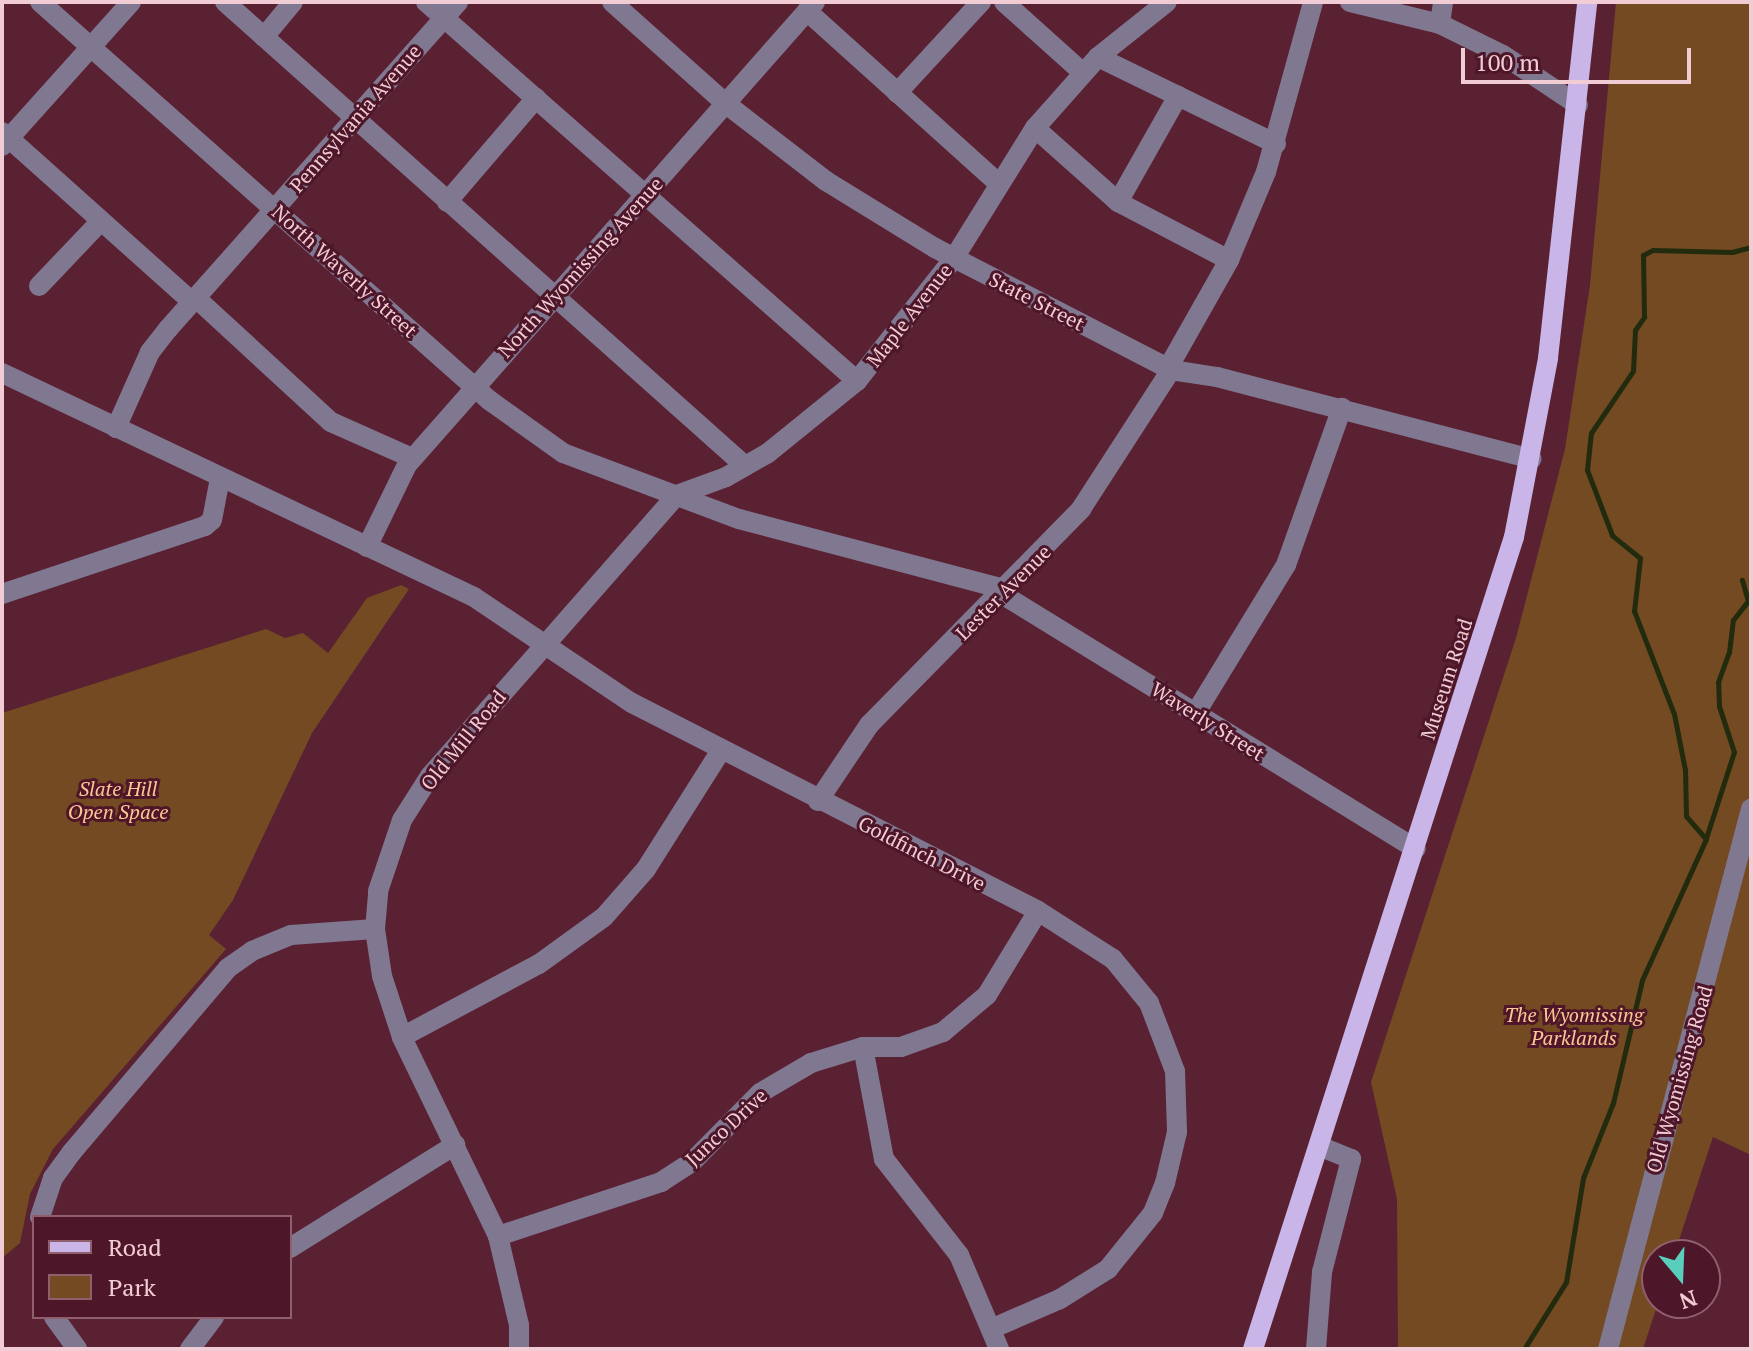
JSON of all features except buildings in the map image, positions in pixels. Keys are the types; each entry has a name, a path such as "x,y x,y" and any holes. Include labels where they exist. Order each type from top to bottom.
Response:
{"main road":[{"name":"Museum Road","path":"1253,1349 1496,602 1532,459 1578,105 1587,2"}],"street":[{"name":"North Waverly Street","path":"40,2 474,387 563,453 677,495"},
{"path":"131,2 4,139 194,300 331,422 412,458"},
{"path":"225,2 354,121 745,466"},
{"path":"264,37 293,2"},
{"path":"426,2 857,381"},
{"name":"Pennsylvania Avenue","path":"116,428 150,352 458,2"},
{"name":"State Street","path":"612,2 725,103 826,181 954,258 1170,369 1342,408 1532,459"},
{"path":"897,93 981,2"},
{"path":"1004,2 1082,72"},
{"name":"Maple Avenue","path":"677,495 745,466 796,434 857,381 954,258 1035,128 1082,72 1167,2"},
{"name":"Lester Avenue","path":"818,801 869,725 1081,509 1170,369 1229,260 1276,144 1313,2"},
{"path":"1350,2 1440,24 1503,55 1578,105"},
{"path":"1440,24 1443,2"},
{"path":"804,7 998,183"},
{"name":"North Wyomissing Avenue","path":"367,547 412,458 725,103 804,7"},
{"path":"1098,57 1276,144"},
{"path":"1118,202 1178,96"},
{"path":"447,202 536,98"},
{"path":"1035,128 1118,202 1229,260"},
{"path":"39,286 101,221"},
{"name":"Goldfinch Drive","path":"2,373 474,597 545,641 632,703 720,752 1038,911 1100,947 1149,1003 1175,1071 1177,1132 1153,1213 1121,1256 1080,1288 991,1329"},
{"path":"1195,714 1286,565 1342,408"},
{"path":"2,594 205,526 212,520 220,478"},
{"name":"Waverly Street","path":"677,495 739,519 1002,591 1416,849"},
{"name":"Old Mill Road","path":"519,1349 519,1325 498,1236 402,1037 382,976 375,929 378,891 402,820 430,776 545,641 677,495"},
{"path":"402,1037 539,964 604,917 646,869 720,752"},
{"name":"Old Wyomissing Road","path":"1608,1349 1751,809"},
{"name":"Junco Drive","path":"498,1236 661,1182 692,1162 775,1082 811,1063 863,1047 901,1047 960,1021 987,995 1038,911"},
{"path":"41,1215 53,1178 72,1152 228,968 252,951 291,935 375,929"},
{"path":"863,1047 884,1159 959,1255 999,1349"},
{"path":"292,1247 455,1145"},
{"path":"1316,1349 1322,1272 1351,1159 1319,1146"},
{"path":"55,1319 77,1349"},
{"path":"190,1349 212,1319"}],"green space":[{"name":"The Wyomissing Parklands","path":"1616,2 1751,2 1751,1155 1713,1137 1679,1239 1641,1239 1641,1319 1653,1319 1643,1349 1398,1349 1397,1199 1371,1082 1516,638 1565,449 1590,285"},
{"name":"Slate Hill Open Space","path":"401,585 409,589 312,733 233,900 209,935 226,949 53,1149 30,1194 20,1243 2,1258 2,713 266,629 285,638 303,633 328,653 367,598"}],"waterway":[{"path":"1524,1349 1566,1282 1583,1178 1613,1103 1642,980 1706,839 1686,816 1685,770 1674,714 1634,611 1640,558 1612,535 1587,470 1591,433 1633,371 1635,330 1644,317 1643,255 1653,250 1732,252 1751,247"},
{"path":"1706,838 1734,752 1719,706 1718,682 1729,652 1733,620 1748,601 1742,580"}]}
